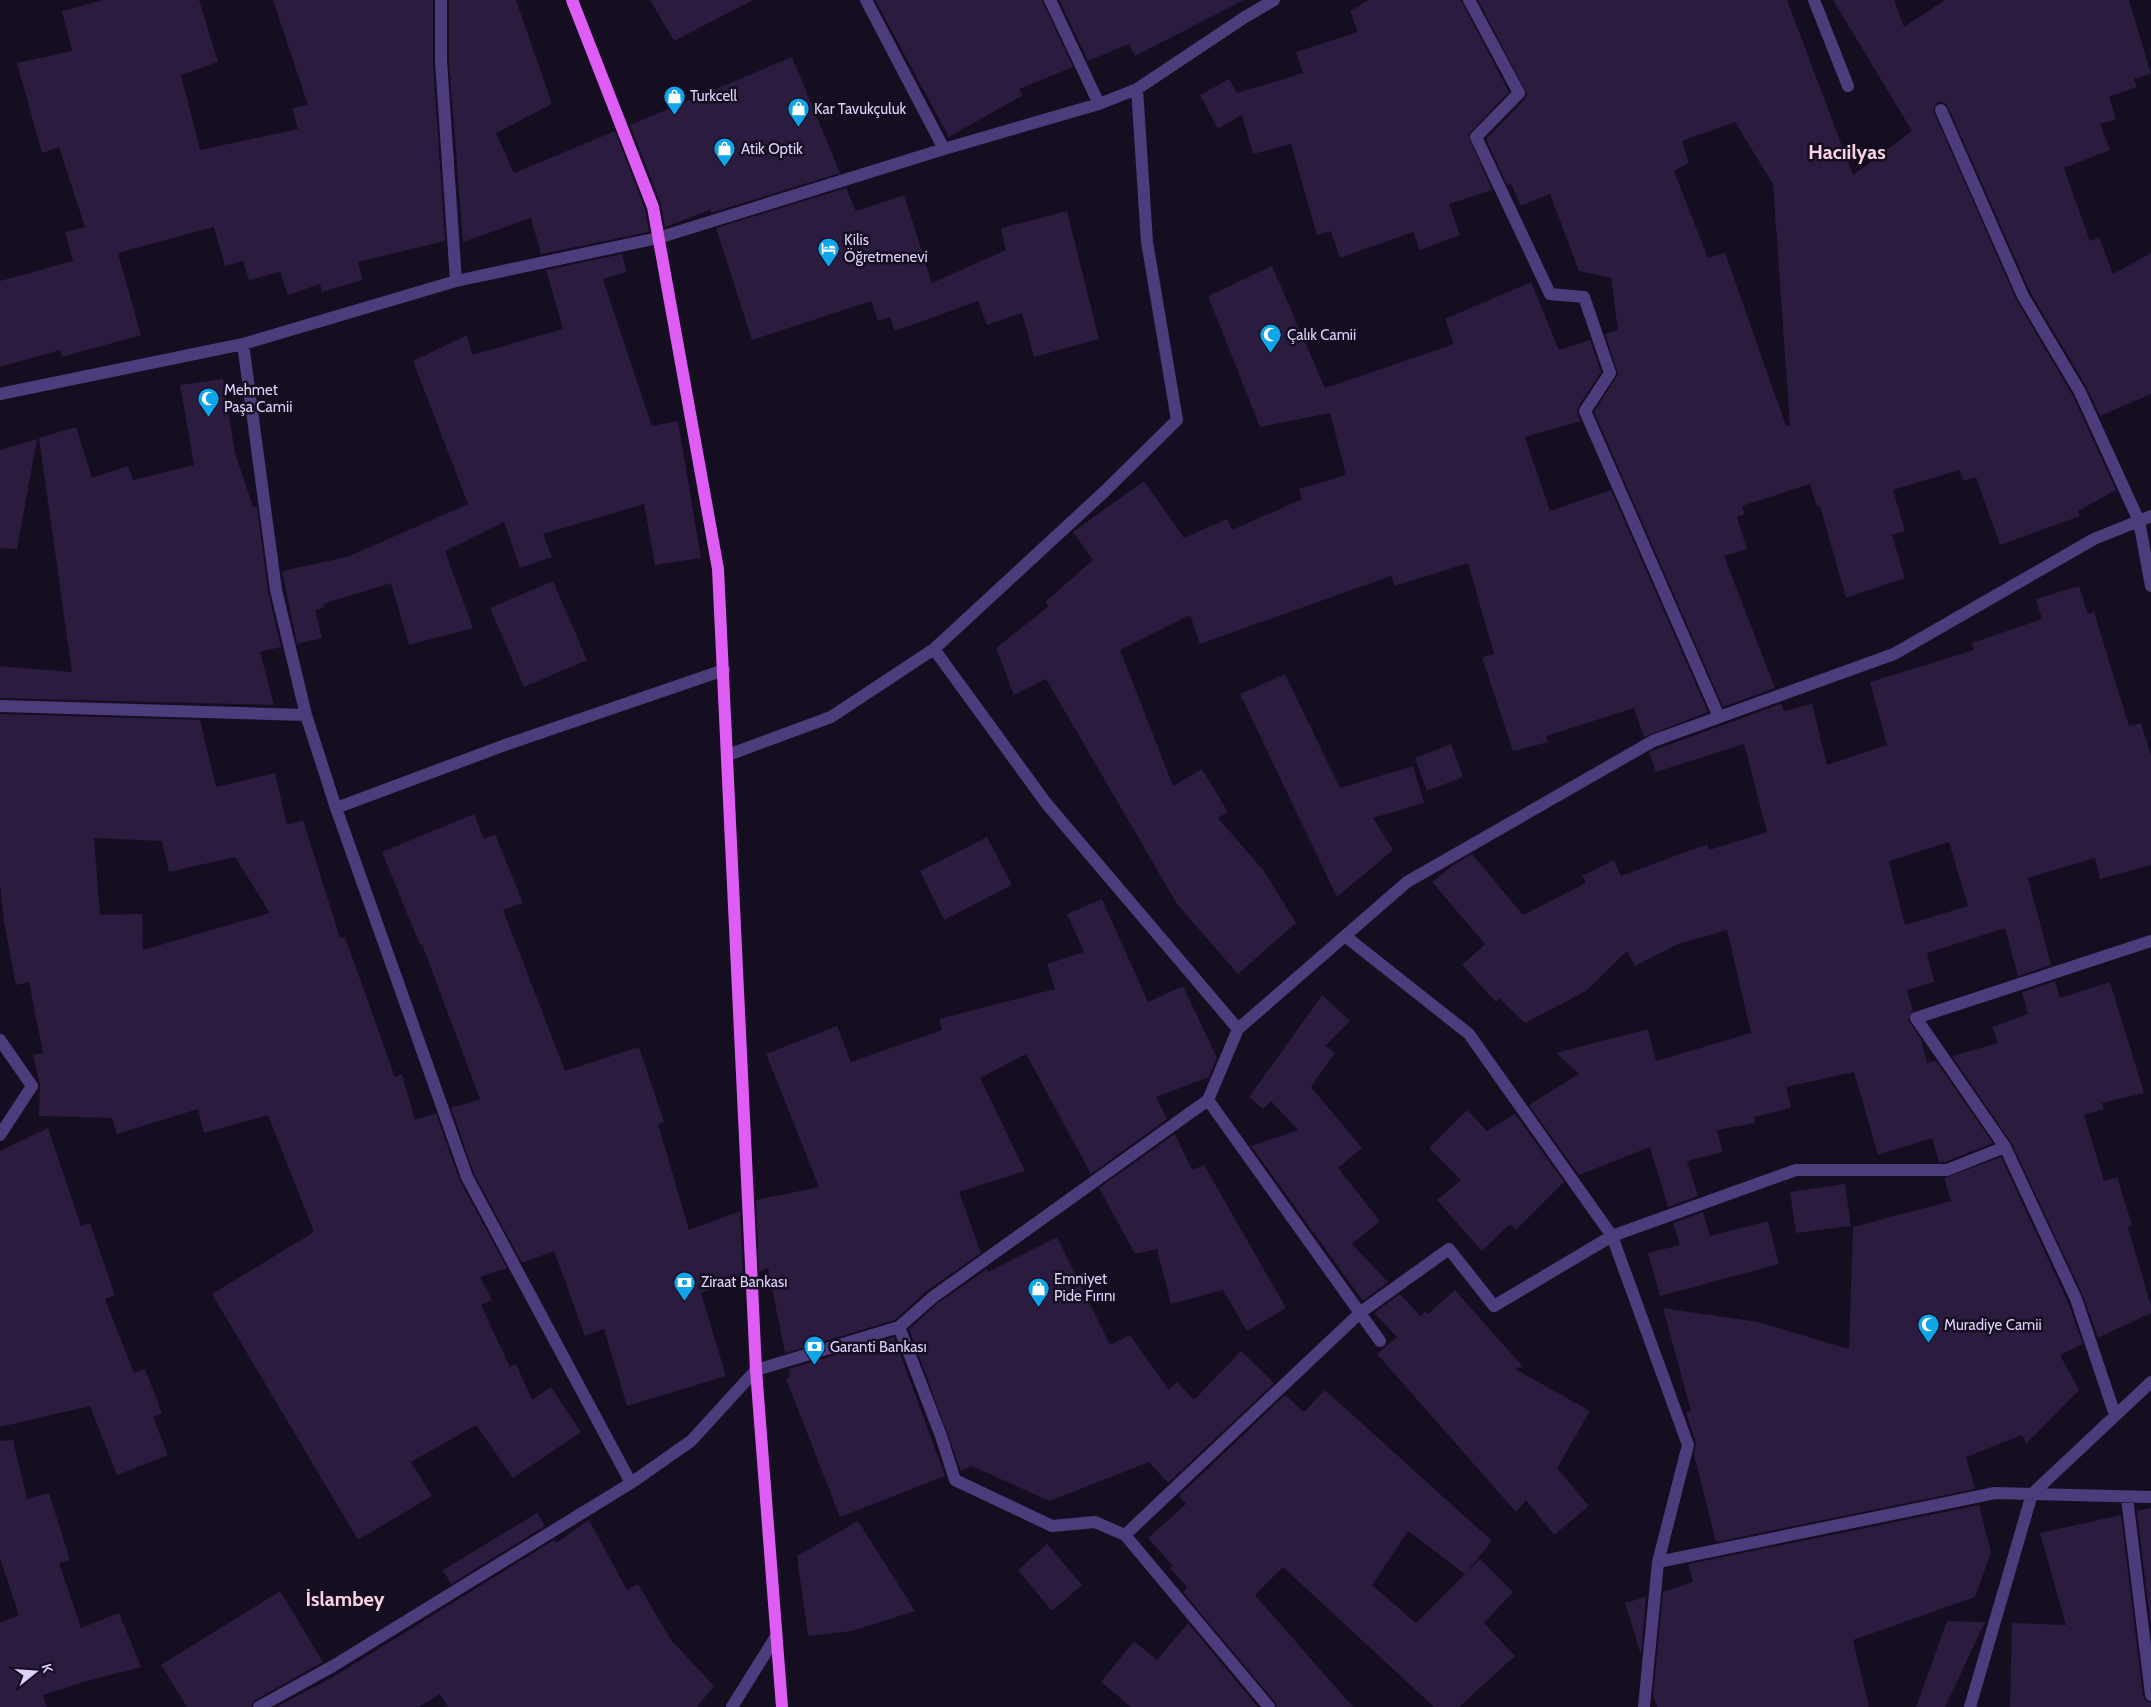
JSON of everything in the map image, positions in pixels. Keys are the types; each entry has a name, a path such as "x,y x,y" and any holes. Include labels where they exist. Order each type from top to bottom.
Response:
{"main road":[{"path":"572,0 653,207 718,569 756,1370 775,1638 782,1707"}],"street":[{"path":"441,0 441,61 456,281"},
{"path":"866,0 944,149"},
{"path":"1050,0 1099,104"},
{"path":"0,394 243,344 456,281 658,238 944,149 1099,104 1136,89 1245,16 1274,0"},
{"path":"1468,0 1519,93 1476,137 1550,294 1584,297 1610,373 1585,411 1719,718"},
{"path":"1814,0 1848,86"},
{"path":"728,755 831,718 934,649 1105,491 1178,420 1147,242 1136,89"},
{"path":"1941,110 2023,296 2080,392 2139,521 2151,586"},
{"path":"243,344 276,590 306,715 336,808 467,1177 631,1483"},
{"path":"259,1707 333,1666 631,1483 691,1441 756,1370 899,1327 933,1297 1208,1100 1238,1029 1407,882 1652,741 1894,654 2094,539 2151,516"},
{"path":"934,649 1046,803 1238,1029"},
{"path":"336,808 505,745 724,670"},
{"path":"0,706 306,715"},
{"path":"1345,936 1469,1034 1612,1236 1688,1445 1658,1562 1644,1707"},
{"path":"2115,1415 2076,1299 2005,1147 1916,1018 2151,941"},
{"path":"0,1040 32,1086 0,1135"},
{"path":"1208,1100 1380,1341"},
{"path":"1125,1535 1361,1312 1449,1248 1494,1306 1612,1236 1796,1170 1947,1170 2005,1147"},
{"path":"899,1327 941,1436 955,1480 1052,1526 1095,1522 1125,1535 1269,1707"},
{"path":"1970,1707 2032,1494 2151,1382"},
{"path":"1658,1562 1995,1493 2127,1498 2151,1497"},
{"path":"2127,1498 2151,1695"},
{"path":"732,1707 775,1638"}],"building":[{"path":"103,0 199,0 218,62 181,75 200,150 298,129 292,108 308,105 273,0 433,0 433,61 445,241 358,262 363,280 322,292 320,284 288,295 280,272 249,280 243,261 225,266 214,227 118,253 141,335 62,357 60,350 0,367 0,281 73,261 65,232 85,227 59,147 42,153 17,63 72,51 62,11"},
{"path":"449,0 516,0 552,104 496,133 514,173 615,131 645,209 649,232 541,254 531,218 463,242 449,61"},
{"path":"650,0 753,0 674,41"},
{"path":"875,0 1042,0 1073,67 1019,89 1023,95 949,137"},
{"path":"1059,0 1244,0 1135,56 1129,44 1088,61"},
{"path":"1369,0 1461,0 1509,92 1468,135 1492,190 1449,204 1460,235 1420,250 1413,232 1340,258 1331,231 1317,235 1291,144 1253,154 1242,115 1218,129 1200,95 1229,79 1237,93 1303,73 1296,52 1358,32 1350,11"},
{"path":"1478,0 1787,0 1853,175 1912,131 1833,0 1894,0 1904,27 1945,0 2129,0 2151,74 2134,79 2137,87 2109,97 2116,119 2100,124 2110,150 2064,168 2090,241 2099,237 2113,274 2151,253 2151,394 2100,416 2087,388 2030,292 1948,107 1945,103 1938,102 1933,110 2016,299 2073,396 2116,490 2078,511 2080,516 2000,545 1976,477 1964,481 1959,470 1893,490 1905,531 1892,535 1905,578 1846,598 1820,506 1817,506 1810,484 1742,506 1745,514 1737,517 1747,549 1724,556 1775,688 1723,707 1594,412 1618,374 1605,334 1618,330 1611,278 1579,271 1550,194 1521,206 1511,184 1507,185 1486,139 1525,99 1527,94","holes":["1735,122 1773,184 1790,425 1786,426 1725,253 1708,258 1674,171 1689,163 1682,141"]},
{"path":"792,57 840,173 711,213 710,210 665,227 661,204 630,125"},
{"path":"846,188 856,211 904,195 932,283 1006,250 1001,228 1067,211 1099,339 1034,357 1022,313 987,325 978,301 895,331 890,317 878,321 871,301 752,340 716,228"},
{"path":"622,254 627,272 603,279 652,426 678,421 701,558 655,565 644,504 543,534 552,557 520,568 504,522 445,551 473,628 409,645 391,583 323,604 324,608 315,610 322,638 297,644 282,571 347,557 468,504 413,361 467,335 472,355 563,329 546,270"},
{"path":"1272,266 1325,388 1454,344 1445,319 1531,282 1559,350 1590,340 1601,372 1578,407 1577,414 1581,421 1525,437 1550,511 1611,490 1708,712 1644,737 1634,708 1546,736 1548,742 1513,751 1482,657 1494,654 1468,563 1395,586 1391,576 1200,644 1190,615 1120,650 1173,786 1202,769 1228,812 1218,818 1264,871 1296,923 1238,974 1177,904 1046,679 1014,695 996,648 1049,606 1045,602 1093,560 1073,532 1144,481 1184,538 1227,519 1232,530 1302,499 1299,489 1346,475 1330,413 1260,427 1208,296"},
{"path":"223,379 235,453 253,507 257,506 268,591 281,647 260,652 274,705 0,698 0,666 72,672 39,438 76,427 92,478 128,466 133,480 194,465 180,385"},
{"path":"37,439 17,549 0,548 0,450"},
{"path":"553,581 587,660 524,687 490,608"},
{"path":"2079,586 2088,614 2094,612 2129,726 2141,723 2151,755 2151,865 2100,879 2095,858 2028,878 2051,965 2018,976 2005,928 1927,953 1934,982 1907,990 1913,1011 1908,1020 1921,1039 1927,1063 1936,1061 1993,1143 1945,1162 1939,1162 1932,1138 1878,1155 1854,1072 1786,1087 1791,1108 1754,1117 1755,1123 1717,1130 1723,1152 1687,1161 1698,1196 1668,1207 1650,1147 1579,1175 1529,1105 1579,1074 1556,1053 1648,1029 1656,1061 1751,1033 1727,930 1678,944 1635,966 1627,951 1586,991 1525,1023 1499,998 1496,1002 1462,965 1485,944 1432,882 1453,865 1472,854 1523,915 1586,883 1582,876 1614,860 1621,876 1707,844 1709,850 1767,832 1744,744 1656,772 1649,752 1781,704 1784,711 1812,704 1827,765 1887,745 1870,682 1974,650 1972,643 2042,619 2036,599","holes":["1949,842 1968,906 1905,925 1889,861"]},
{"path":"1285,674 1340,788 1413,766 1424,803 1373,818 1393,850 1337,897 1240,694"},
{"path":"0,714 200,720 216,787 275,773 287,825 303,820 340,938 345,937 395,1077 402,1074 415,1120 436,1113 460,1181 507,1268 480,1277 492,1300 481,1305 510,1367 516,1364 532,1400 551,1387 581,1432 513,1478 476,1425 411,1462 432,1496 358,1540 212,1294 314,1232 268,1115 204,1133 198,1109 117,1134 112,1118 39,1116 40,1085 33,1055 43,1053 29,982 16,985 4,922 0,884","holes":["94,838 162,841 169,872 235,857 270,913 143,950 142,914 100,915"]},
{"path":"1451,744 1463,777 1427,791 1415,758"},
{"path":"474,814 484,839 495,834 523,903 503,910 565,1071 639,1047 664,1122 658,1124 689,1230 740,1211 743,1278 701,1293 726,1376 627,1406 604,1329 585,1336 554,1251 522,1263 474,1174 451,1108 480,1099 422,944 420,945 382,852"},
{"path":"987,837 1012,885 944,920 920,871"},
{"path":"1102,899 1148,1002 1183,986 1217,1058 1209,1077 1156,1097 1167,1119 1091,1174 1026,1054 980,1078 1025,1171 959,1192 981,1253 928,1290 895,1320 785,1353 768,1268 759,1272 756,1200 819,1187 766,1054 837,1026 851,1062 942,1030 939,1019 1055,989 1047,964 1084,952 1067,914"},
{"path":"2055,981 2060,998 2110,982 2144,1093 2102,1103 2104,1109 2084,1115 2104,1181 2117,1177 2132,1225 2128,1227 2151,1306 2151,1313 2098,1338 2083,1296 2012,1144 1952,1056 1998,1043 1992,1027 2028,1014 2022,992"},
{"path":"1322,995 1350,1021 1325,1046 1335,1053 1311,1087 1362,1148 1338,1168 1380,1221 1352,1244 1388,1282 1363,1301 1251,1146 1298,1130 1271,1101 1263,1109 1249,1097"},
{"path":"1467,1110 1487,1131 1515,1114 1564,1182 1516,1230 1510,1224 1482,1251 1437,1200 1461,1180 1429,1148"},
{"path":"48,1128 81,1226 90,1223 115,1295 105,1299 134,1373 145,1369 162,1413 153,1417 168,1455 117,1475 90,1406 0,1427 0,1151"},
{"path":"1175,1134 1192,1170 1204,1165 1286,1308 1247,1331 1223,1290 1171,1304 1157,1249 1135,1254 1099,1188"},
{"path":"2001,1157 2068,1302 2083,1344 2060,1355 2079,1390 2026,1444 2022,1435 1966,1457 1975,1489 1716,1542 1694,1455 1696,1443 1686,1412 1691,1411 1663,1308 1758,1322 1849,1349 1853,1227 1951,1201 1944,1178"},
{"path":"1845,1184 1851,1226 1796,1233 1790,1192"},
{"path":"1703,1212 1710,1236 1768,1221 1779,1264 1660,1296 1648,1253 1680,1245 1673,1223"},
{"path":"1057,1237 1110,1345 1130,1335 1169,1390 1177,1382 1194,1400 1241,1351 1274,1383 1168,1483 1149,1462 1050,1501 971,1466 961,1471 909,1329 938,1303 987,1269 988,1272"},
{"path":"1455,1290 1523,1367 1515,1369 1590,1411 1557,1468 1589,1506 1554,1535 1526,1500 1516,1512 1377,1354 1397,1337 1374,1313 1400,1294 1420,1316 1425,1312 1428,1314"},
{"path":"894,1337 945,1476 840,1517 786,1379 790,1377 789,1369"},
{"path":"1325,1390 1492,1541 1465,1574 1480,1559 1513,1592 1484,1623 1515,1656 1459,1707 1434,1707 1283,1567 1255,1595 1353,1707 1277,1707 1275,1702 1183,1592 1187,1587 1170,1568 1173,1566 1148,1538 1186,1504 1179,1496 1285,1395 1304,1412","holes":["1408,1531 1465,1574 1416,1623 1372,1585"]},
{"path":"13,1440 27,1499 49,1493 70,1560 59,1563 81,1628 119,1613 141,1667 90,1680 43,1695 47,1707 0,1707 0,1623 19,1615 0,1558 0,1441"},
{"path":"1979,1505 1991,1552 1975,1597 1853,1640 1869,1707 1657,1707 1653,1696 1663,1592 1693,1582 1688,1564"},
{"path":"2151,1508 2151,1628 2137,1511"},
{"path":"537,1513 545,1526 451,1584 443,1570"},
{"path":"2121,1515 2143,1696 2145,1700 2151,1703 2151,1707 2010,1707 2012,1623 2066,1625 2040,1533"},
{"path":"589,1520 627,1590 638,1584 671,1640 714,1686 697,1707 448,1707 440,1694 419,1707 276,1707 333,1677 554,1540 556,1543"},
{"path":"858,1521 915,1611 852,1631 808,1636 797,1556"},
{"path":"1047,1544 1082,1585 1052,1611 1018,1570"},
{"path":"280,1591 323,1662 255,1700 251,1707 187,1707 161,1665"},
{"path":"1646,1597 1641,1655 1625,1603"},
{"path":"1947,1621 1985,1622 1945,1707 1916,1707"},
{"path":"1188,1623 1258,1707 1131,1707 1101,1682 1134,1641 1157,1660"}],"place":[{"name":"Turkcell","path":"674,115"},
{"name":"Kar Tavukçuluk","path":"798,128"},
{"name":"Atik Optik","path":"725,168"},
{"name":"Kilis Öğretmenevi","path":"828,268"},
{"name":"Çalık Camii","path":"1271,354"},
{"name":"Mehmet Paşa Camii","path":"208,418"},
{"name":"Ziraat Bankası","path":"685,1301"},
{"name":"Emniyet Pide Fırını","path":"1038,1307"},
{"name":"Muradiye Camii","path":"1928,1344"},
{"name":"Garanti Bankası","path":"814,1366"}],"district":[{"name":"Hacıilyas","path":"1847,152"},
{"name":"İslambey","path":"345,1599"}]}
